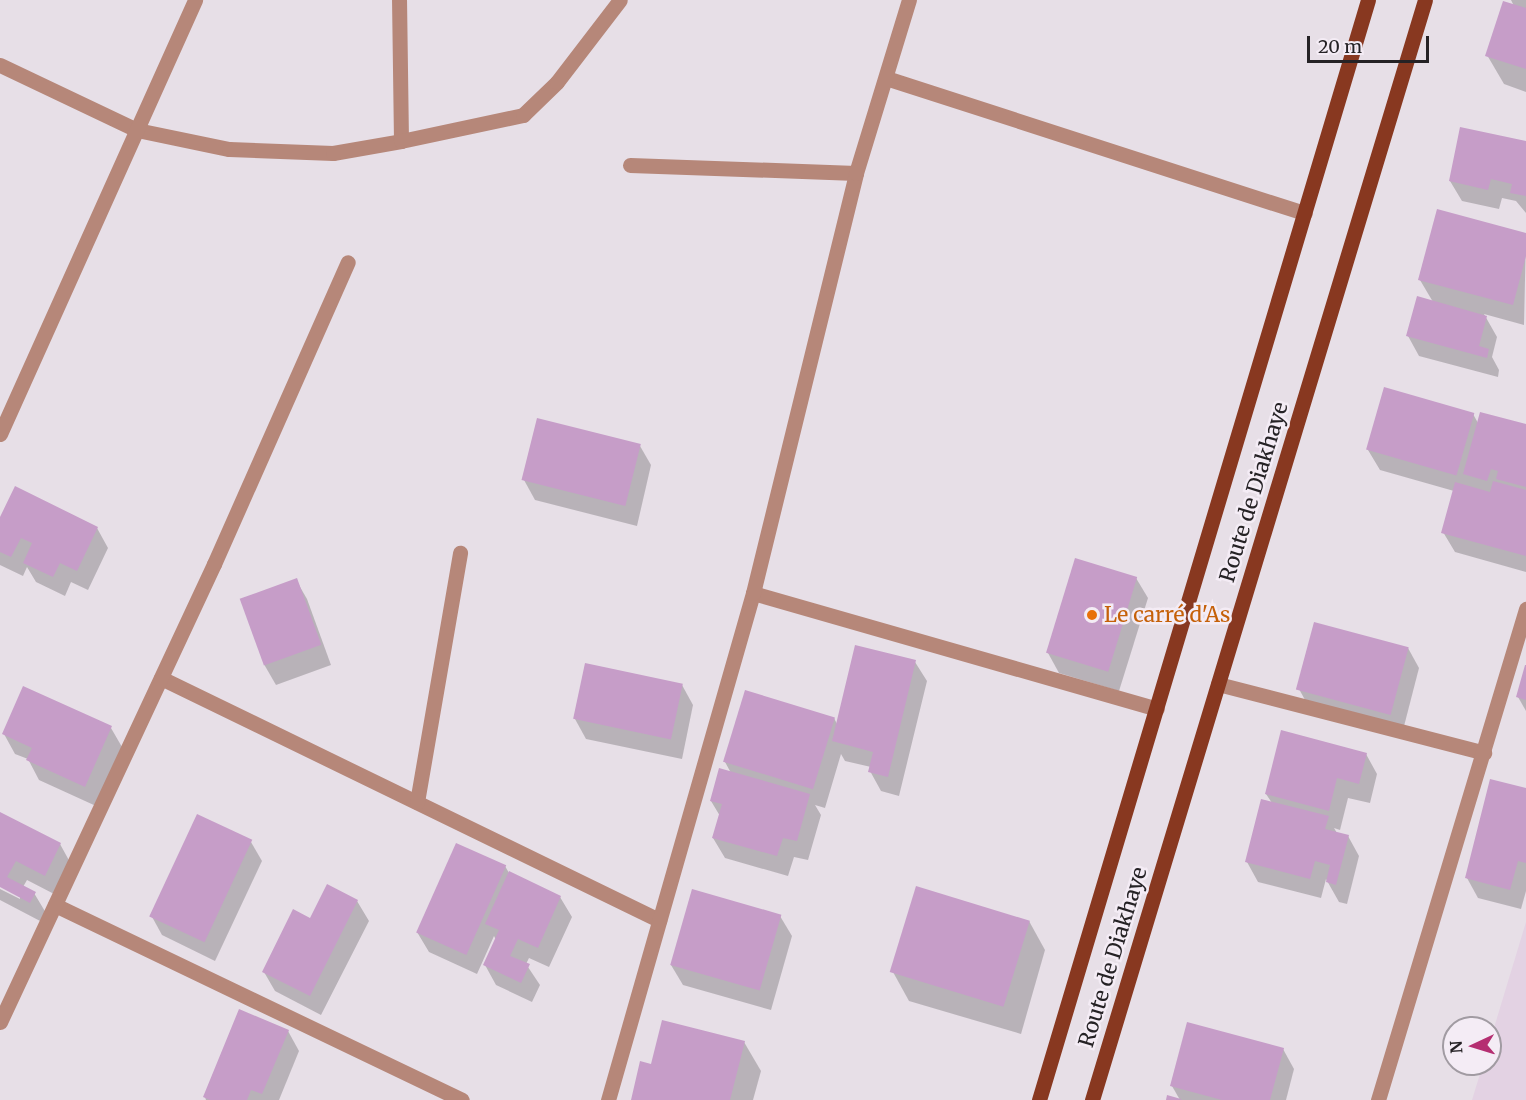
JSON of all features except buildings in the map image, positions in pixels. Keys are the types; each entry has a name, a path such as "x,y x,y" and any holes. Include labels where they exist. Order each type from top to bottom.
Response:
{"main road":[{"name":"Route de Diakhaye","path":"1039,1100 1368,0"},
{"name":"Route de Diakhaye","path":"1092,1100 1425,0"}],"street":[{"path":"0,434 195,0"},
{"path":"399,0 401,141"},
{"path":"0,65 137,130 229,149 333,153 523,115 557,82 620,0"},
{"path":"608,1100 753,592 856,174 909,0"},
{"path":"886,78 1305,213"},
{"path":"630,165 856,174"},
{"path":"0,1022 161,678 348,262"},
{"path":"417,802 460,553"},
{"path":"753,592 1157,709"},
{"path":"1378,1100 1526,609"},
{"path":"161,678 659,920"},
{"path":"1218,684 1484,753"},
{"path":"55,905 462,1100"}],"shaded area":[{"path":"1526,922 1526,1100 1472,1100 1479,1076 1502,1076 1502,1016 1498,1016"}],"place":[{"name":"Le carré d'As","path":"1092,615"}]}
